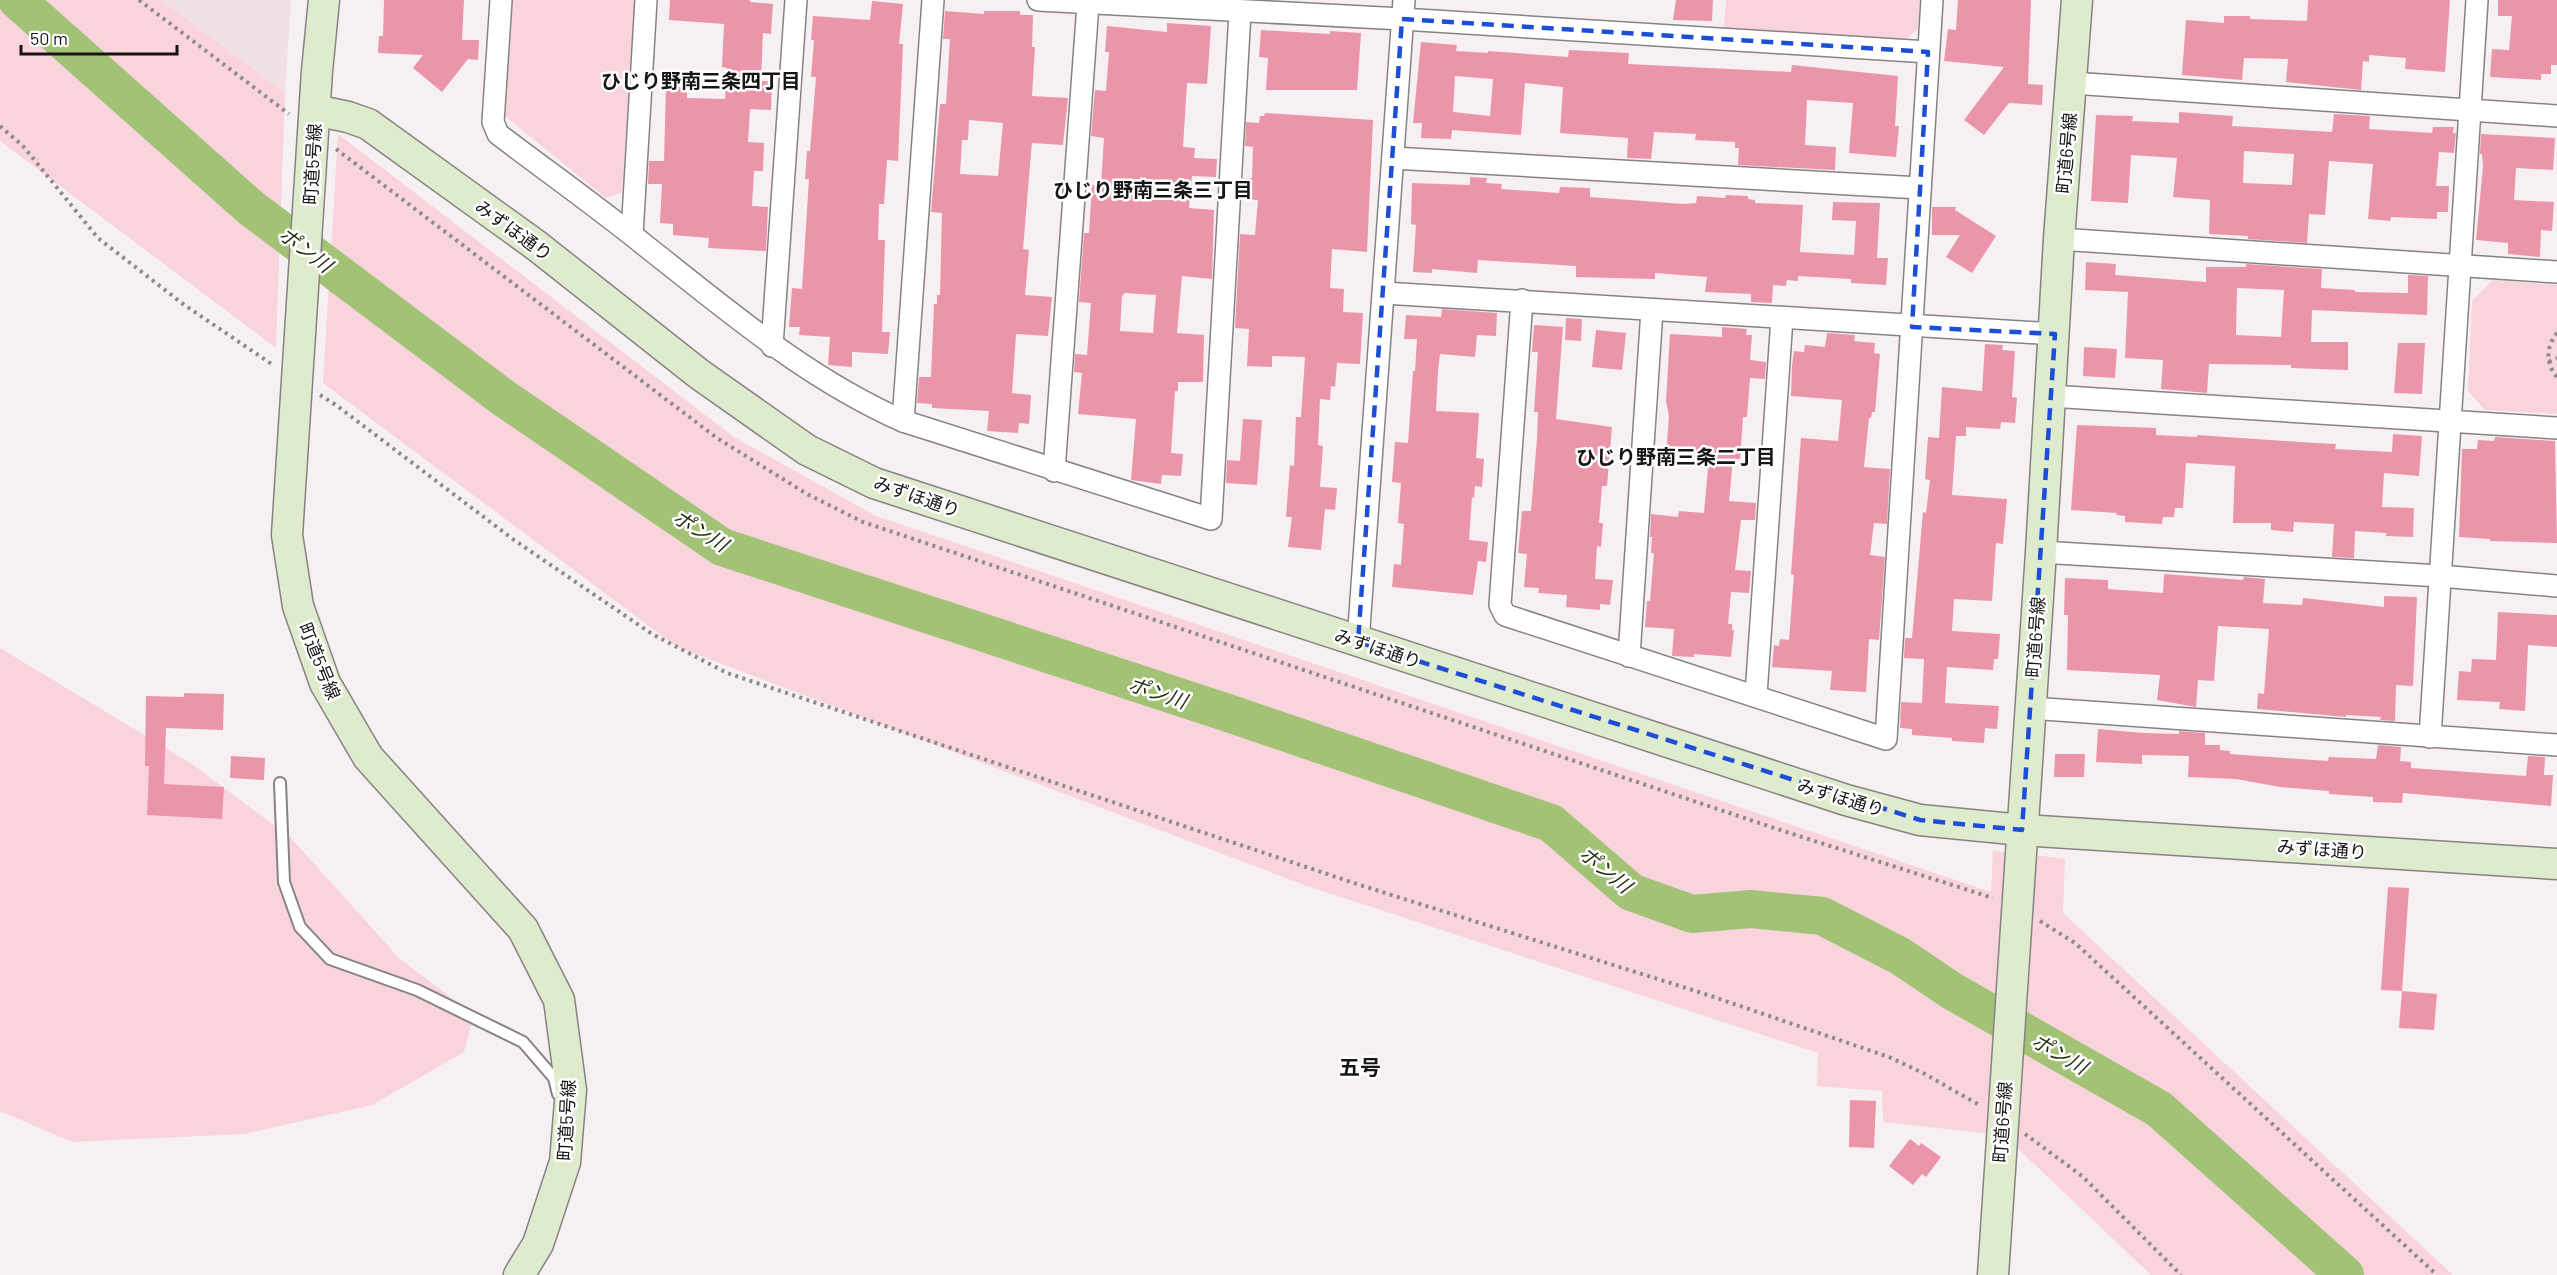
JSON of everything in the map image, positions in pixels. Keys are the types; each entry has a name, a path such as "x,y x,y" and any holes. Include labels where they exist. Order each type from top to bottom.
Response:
{"street":[{"name":"町道5号線","path":"324,0 286,535 298,606 325,683 368,757 523,929 559,1000 571,1090 566,1162 538,1244 519,1275"},
{"path":"501,0 493,122 498,134 632,234 772,346 860,402 903,421 1054,471 1211,519 1240,12"},
{"path":"632,234 646,0"},
{"path":"772,346 796,0"},
{"path":"903,421 933,0"},
{"path":"1038,0 1240,12 1403,10 1928,52"},
{"path":"1522,300 1500,605 1505,615 1886,739 1932,0"},
{"name":"町道6号線","path":"1993,1275 2002,1111 2077,0"},
{"path":"2430,737 2477,0"},
{"path":"1054,471 1088,4"},
{"path":"1358,642 1403,10"},
{"path":"2072,83 2557,116"},
{"name":"みずほ通り","path":"314,130 348,117 368,124 537,246 699,374 807,450 874,483 1358,642 1846,800 1920,820 2022,830 2557,864"},
{"path":"1393,158 1920,188"},
{"path":"2060,239 2557,272"},
{"path":"1384,293 2055,334"},
{"path":"1629,656 1652,310"},
{"path":"1756,695 1782,318"},
{"path":"2050,396 2557,428"},
{"path":"2041,552 2440,576 2557,586"},
{"path":"2030,708 2557,745"}],"lane":[{"path":"280,783 284,882 300,927 330,959 417,990 524,1042 554,1078 567,1138"}],"path":[{"path":"139,0 314,130"},
{"path":"0,126 24,146 98,238 183,304 336,405 470,509 652,634 727,673 1360,885 1702,993 1889,1057 2002,1111 2082,1176 2181,1275"},
{"path":"2557,333 2550,342 2549,362 2557,377"},
{"path":"2549,362 2557,358"},
{"path":"2016,914 2074,943 2437,1275"}],"highlighted area":[{"path":"1402,19 1928,52 1912,327 2055,334 2022,830 1920,820 1358,642"}],"shaded area":[{"path":"0,0 161,0 285,93 276,348 0,141"},
{"path":"161,0 291,0 285,93"},
{"path":"510,0 635,0 622,192 606,198 505,116"},
{"path":"1726,0 1920,0 1918,29 1906,39 1724,28"},
{"path":"338,134 734,437 876,516 1991,892 1993,850 2020,855 2001,1135 1883,1122 1882,1091 1817,1086 1818,1053 1307,886 677,647 323,383"},
{"path":"2493,280 2557,285 2557,414 2485,410 2468,391 2472,301"},
{"path":"0,648 192,764 291,838 400,959 474,1015 464,1052 372,1105 244,1134 72,1142 0,1111"},
{"path":"2027,854 2065,859 2063,913 2453,1275 2151,1275 2014,1145"}],"building":[{"path":"384,0 464,0 462,40 479,40 478,60 468,59 442,92 413,68 423,55 378,53 379,36 383,36"},
{"path":"670,0 750,0 750,2 773,4 771,34 763,33 761,81 772,81 771,110 750,109 748,142 764,143 763,171 754,171 752,206 768,207 766,251 708,248 709,238 673,235 673,224 660,223 662,184 648,184 649,161 664,161 666,87 687,87 687,98 725,99 727,68 722,67 724,24 669,20"},
{"path":"1676,0 1713,0 1712,21 1673,20"},
{"path":"1958,0 2031,0 2028,84 2043,85 2042,105 2009,103 1984,135 1964,120 2004,67 1944,61 1948,29 1956,30"},
{"path":"2308,0 2450,0 2445,72 2405,69 2406,58 2369,55 2369,62 2363,61 2361,90 2286,82 2288,59 2244,58 2242,80 2182,75 2186,20 2224,23 2224,16 2250,16 2250,19 2307,21"},
{"path":"2498,0 2557,0 2557,65 2551,65 2551,74 2541,74 2541,80 2490,77 2492,49 2509,50 2512,16 2498,16"},
{"path":"872,1 903,4 899,44 903,44 898,161 887,160 884,204 879,204 878,240 885,240 882,332 890,332 888,354 852,352 852,367 828,365 830,337 799,335 800,327 789,327 792,288 802,289 809,179 805,179 807,151 810,151 816,77 811,77 813,16 870,20"},
{"path":"945,11 984,14 984,11 1020,11 1020,15 1033,15 1032,47 1035,47 1032,96 1068,98 1063,145 1032,143 1023,249 1029,250 1025,295 1052,297 1048,336 1016,334 1012,393 1031,395 1029,424 1019,423 1018,433 987,431 989,411 932,408 932,404 917,403 919,377 931,377 934,304 937,304 937,295 940,295 942,213 931,212 940,104 946,104 950,39 943,39","holes":["969,120 1003,123 998,176 960,174 962,140 968,140"]},
{"path":"1167,23 1211,26 1207,84 1187,83 1183,147 1195,148 1194,158 1217,159 1216,177 1192,176 1189,208 1214,210 1212,279 1182,276 1177,333 1204,335 1203,382 1178,382 1178,391 1175,391 1171,453 1183,454 1181,476 1162,475 1161,484 1131,480 1136,419 1078,414 1082,373 1074,372 1075,354 1087,355 1091,303 1079,302 1084,233 1089,233 1092,185 1101,185 1104,138 1091,136 1095,90 1106,91 1109,52 1105,52 1107,26 1167,32","holes":["1125,293 1156,295 1153,333 1120,331 1122,296"]},
{"path":"1261,30 1330,34 1330,31 1361,33 1357,90 1266,90 1268,58 1259,57"},
{"path":"1421,42 1457,45 1456,51 1488,53 1488,51 1568,57 1569,50 1629,53 1628,64 1791,72 1792,65 1898,76 1895,126 1899,126 1896,157 1849,153 1853,103 1807,100 1805,145 1836,147 1835,170 1738,165 1739,148 1735,148 1735,142 1695,140 1696,134 1654,132 1651,159 1627,158 1628,138 1560,133 1563,87 1525,83 1521,135 1452,130 1451,139 1421,138 1422,123 1413,123","holes":["1455,76 1493,79 1490,116 1453,112"]},
{"path":"2179,112 2233,116 2232,126 2332,132 2334,114 2370,116 2369,129 2432,133 2433,127 2454,127 2453,133 2456,133 2454,153 2439,152 2436,186 2449,186 2448,212 2437,212 2437,219 2391,217 2390,221 2368,219 2373,164 2329,161 2325,215 2309,214 2307,243 2209,234 2210,200 2173,197 2177,158 2131,155 2128,203 2091,201 2096,115 2133,116 2132,121 2179,123","holes":["2244,151 2294,154 2292,185 2243,183"]},
{"path":"1265,113 1373,120 1367,252 1332,249 1330,288 1344,289 1343,312 1363,313 1360,364 1337,363 1335,387 1331,386 1330,400 1320,399 1318,445 1323,446 1320,487 1337,488 1335,510 1325,509 1321,550 1288,547 1292,517 1286,517 1290,465 1294,466 1296,417 1301,417 1305,357 1272,356 1272,367 1247,366 1249,329 1235,328 1240,234 1255,235 1258,200 1242,199 1243,178 1252,178 1253,147 1245,146 1246,122 1259,123 1260,116 1264,116"},
{"path":"2481,134 2555,138 2553,170 2516,168 2514,200 2554,202 2552,231 2541,230 2540,257 2508,254 2508,243 2476,240 2483,167 2482,154 2480,154"},
{"path":"1470,177 1487,178 1486,183 1502,184 1501,189 1559,193 1560,187 1590,188 1590,197 1683,204 1696,203 1697,196 1725,198 1726,195 1748,196 1748,199 1755,200 1755,203 1803,205 1800,252 1854,255 1856,221 1832,220 1833,202 1880,203 1877,258 1888,258 1886,285 1851,283 1851,279 1798,276 1798,281 1787,280 1786,286 1773,285 1772,303 1751,302 1751,294 1705,292 1707,277 1655,273 1655,279 1576,277 1576,266 1478,260 1477,273 1432,269 1432,273 1413,272 1416,225 1411,224 1412,183 1470,185"},
{"path":"1932,207 1956,207 1955,210 1996,236 1972,273 1946,257 1960,235 1932,235"},
{"path":"2086,262 2116,264 2115,275 2206,282 2206,267 2246,267 2246,264 2322,269 2321,288 2355,290 2355,292 2408,293 2408,275 2428,276 2427,315 2312,310 2311,342 2348,342 2348,370 2291,368 2291,365 2209,364 2207,393 2161,389 2163,360 2125,358 2128,292 2085,290","holes":["2237,288 2284,290 2281,337 2236,335"]},
{"path":"1442,309 1497,313 1496,336 1477,335 1475,357 1440,354 1438,370 1436,411 1479,413 1476,458 1484,459 1482,487 1475,486 1474,498 1472,497 1469,540 1488,542 1486,562 1478,561 1473,595 1392,587 1394,564 1401,565 1404,524 1398,523 1401,483 1392,482 1395,442 1408,443 1417,339 1404,339 1406,315 1441,317"},
{"path":"1566,318 1582,319 1581,341 1565,340"},
{"path":"1534,325 1563,327 1556,419 1612,427 1607,486 1602,486 1599,523 1603,523 1601,547 1597,546 1595,579 1613,580 1610,605 1600,604 1600,610 1566,607 1567,595 1538,593 1539,588 1524,587 1527,554 1518,553 1522,511 1531,511 1537,439 1538,412 1534,412 1538,352 1532,352"},
{"path":"1722,327 1747,329 1746,335 1752,335 1750,360 1766,362 1765,379 1750,378 1747,417 1743,417 1740,459 1733,459 1729,501 1756,503 1755,520 1741,520 1735,570 1751,571 1749,593 1731,592 1728,624 1732,624 1732,630 1734,630 1731,657 1694,654 1694,657 1672,656 1674,629 1645,627 1647,601 1650,601 1654,553 1651,553 1651,514 1678,517 1679,511 1704,513 1709,458 1666,455 1670,334 1722,337"},
{"path":"1596,330 1626,333 1622,370 1592,367"},
{"path":"1827,333 1855,335 1854,341 1875,343 1874,353 1880,354 1875,412 1872,412 1869,418 1864,467 1890,469 1887,524 1874,523 1870,555 1885,557 1879,640 1869,639 1866,692 1830,690 1832,671 1772,667 1774,645 1779,646 1780,639 1789,640 1794,575 1791,574 1801,438 1838,441 1842,400 1791,396 1794,351 1804,352 1805,345 1825,347"},
{"path":"2398,343 2425,343 2422,394 2394,393"},
{"path":"1985,344 2003,345 2002,350 2015,351 2012,397 2017,398 2015,423 2001,422 2000,429 1966,427 1966,436 1956,436 1952,495 2007,499 2003,544 1996,543 1992,601 1954,599 1952,631 2000,634 1998,659 1994,659 1993,670 1947,667 1945,703 1999,706 1997,729 1985,728 1984,743 1912,735 1912,729 1900,728 1901,702 1922,703 1924,659 1904,658 1905,638 1912,638 1923,512 1926,513 1930,480 1925,479 1928,437 1939,438 1942,387 1982,391"},
{"path":"2084,347 2117,349 2115,378 2083,376"},
{"path":"1243,419 1262,420 1257,485 1226,483 1227,460 1240,461"},
{"path":"2077,425 2156,428 2156,435 2197,437 2197,435 2336,444 2335,449 2392,452 2393,434 2422,436 2419,476 2384,473 2382,507 2414,508 2413,537 2355,531 2354,558 2332,557 2334,524 2294,522 2293,532 2271,530 2271,523 2233,523 2235,466 2186,463 2183,508 2175,508 2174,517 2163,517 2162,524 2125,522 2125,516 2116,515 2117,513 2071,510"},
{"path":"2495,437 2555,441 2557,543 2490,541 2490,539 2459,537 2462,449 2477,449 2478,440 2494,441"},
{"path":"2164,574 2243,580 2244,577 2265,579 2263,603 2302,605 2303,598 2384,607 2384,596 2417,597 2413,686 2396,685 2395,721 2380,720 2381,717 2346,715 2346,717 2257,709 2258,693 2264,694 2269,629 2218,626 2214,681 2198,680 2196,707 2157,700 2160,675 2067,670 2068,615 2064,615 2065,578 2108,580 2108,589 2163,593"},
{"path":"2498,612 2557,615 2557,647 2528,645 2525,711 2499,709 2500,702 2457,700 2459,671 2471,672 2472,659 2496,660"},
{"path":"184,693 224,694 223,730 166,728 164,784 224,787 222,819 147,815 149,766 145,766 146,696 184,697"},
{"path":"2098,729 2144,733 2179,734 2179,731 2205,733 2205,745 2220,745 2220,750 2230,751 2230,754 2328,761 2329,757 2376,759 2378,745 2401,747 2400,761 2411,762 2411,768 2526,776 2528,756 2545,757 2544,775 2553,775 2551,806 2403,793 2402,803 2373,802 2373,797 2329,794 2329,791 2280,787 2236,779 2188,777 2189,756 2142,755 2142,764 2096,762"},
{"path":"2055,754 2085,754 2084,777 2054,777"},
{"path":"231,756 265,758 264,780 230,778"},
{"path":"2388,887 2409,888 2402,991 2381,990"},
{"path":"2402,991 2437,994 2434,1030 2399,1028"},
{"path":"1850,1100 1876,1101 1874,1148 1849,1147"},
{"path":"1910,1139 1919,1146 1921,1143 1941,1157 1926,1177 1922,1174 1913,1185 1889,1166"}],"waterway":[{"name":"ポン川","path":"17,0 251,208 505,399 722,547 1228,713 1551,823 1631,892 1692,914 1751,909 1822,916 1900,956 1952,991 2159,1109 2345,1275"}],"district":[{"name":"ひじり野南三条四丁目","path":"701,80"},
{"name":"ひじり野南三条三丁目","path":"1153,189"},
{"name":"ひじり野南三条二丁目","path":"1676,456"},
{"name":"五号","path":"1360,1066"}]}
